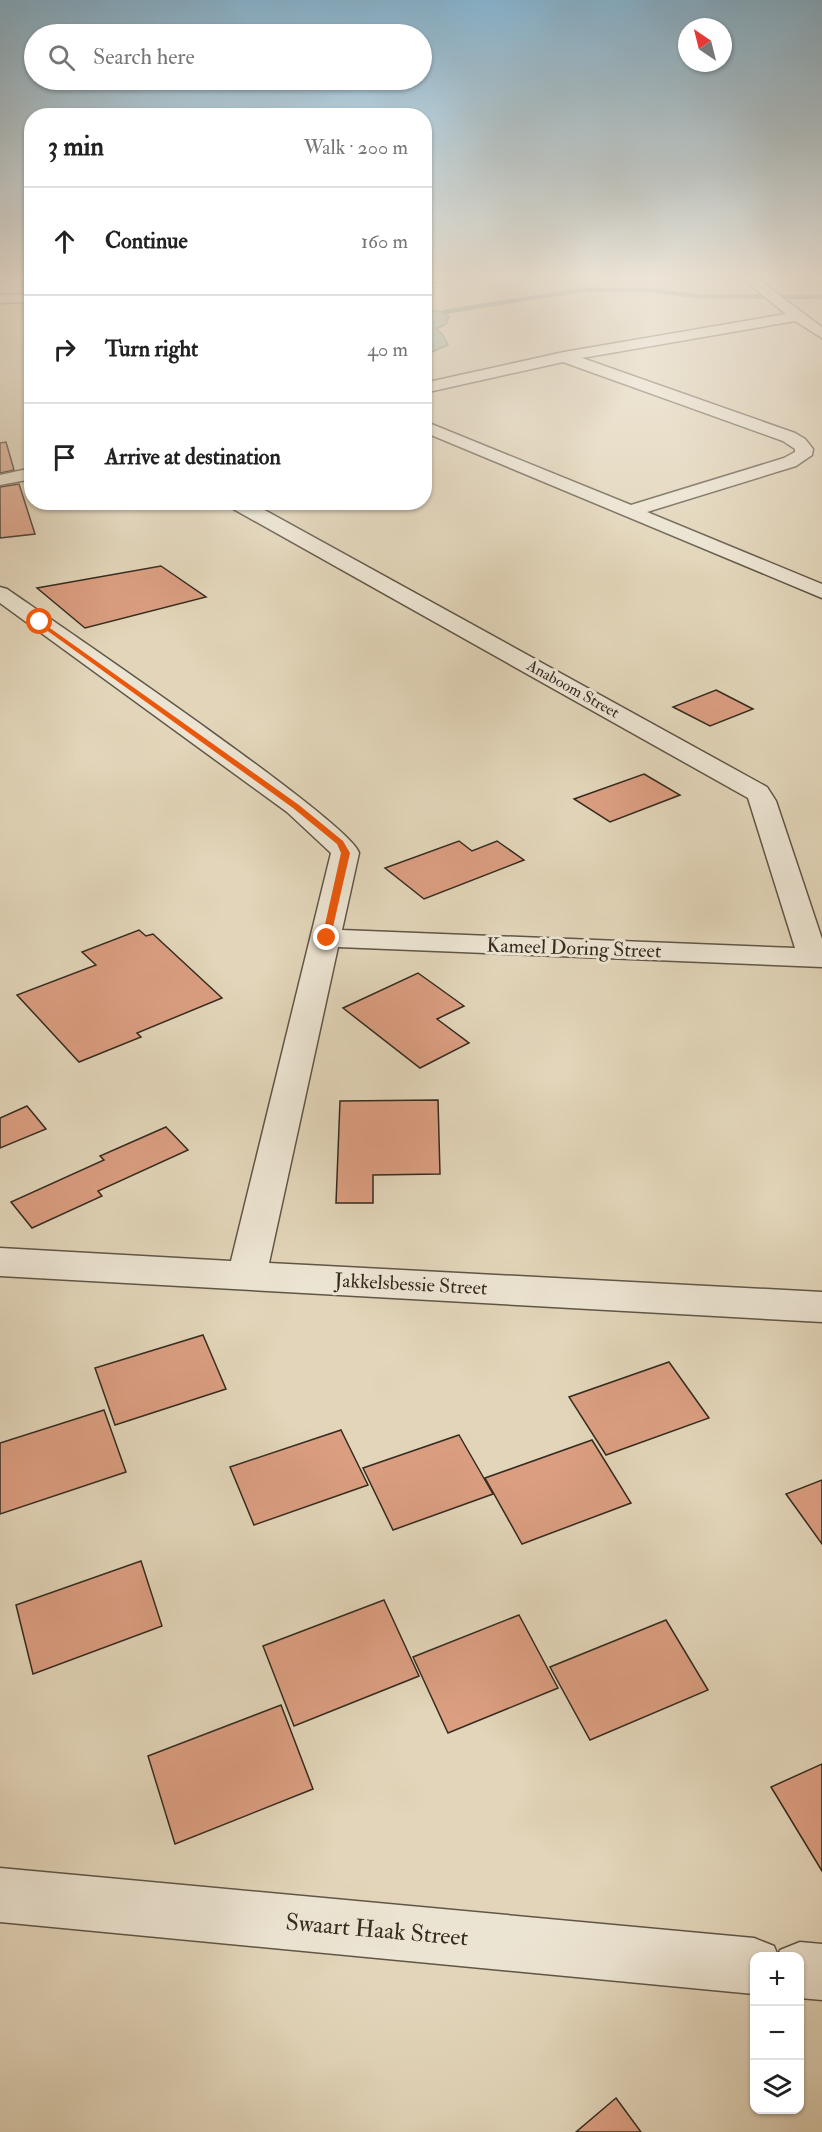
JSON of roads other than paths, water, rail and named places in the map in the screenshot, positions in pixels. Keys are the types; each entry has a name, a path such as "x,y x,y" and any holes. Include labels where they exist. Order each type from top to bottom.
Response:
{"street":[{"path":"432,386 476,376"},
{"path":"619,376 789,437 804,449 803,455 790,462 629,512"},
{"path":"432,429 822,592"},
{"path":"0,480 24,475"},
{"name":"Anaboom Street","path":"249,510 758,793 763,801 817,958"},
{"path":"0,593 296,806 340,843 345,853 247,1275"},
{"name":"Kameel Doring Street","path":"327,938 817,958"},
{"name":"Jakkelsbessie Street","path":"0,1262 822,1307"},
{"name":"Swaart Haak Street","path":"0,1895 750,1966"},
{"path":"804,1970 822,1972"}]}
